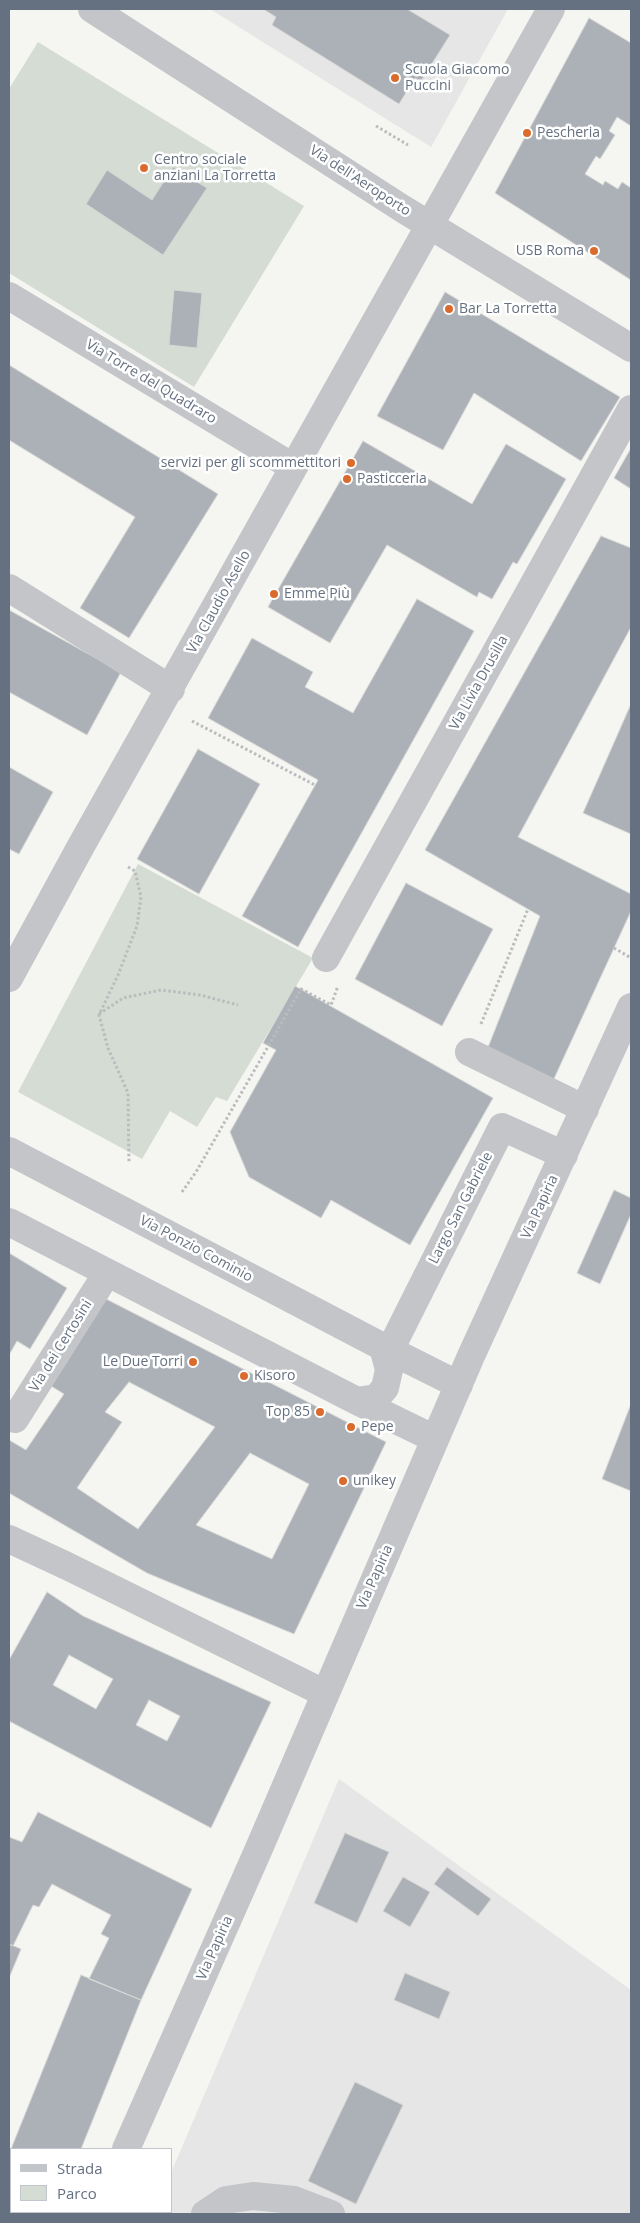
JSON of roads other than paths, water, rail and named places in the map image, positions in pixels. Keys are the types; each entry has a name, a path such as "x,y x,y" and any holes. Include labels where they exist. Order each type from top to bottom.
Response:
{"street":[{"name":"Via dell'Aeroporto","path":"92,9 430,225 631,348"},
{"name":"Via Claudio Asello","path":"9,978 81,846 551,9"},
{"name":"Via Torre del Quadraro","path":"9,296 293,467"},
{"name":"Via Livia Drusilla","path":"326,958 631,409"},
{"path":"9,588 171,688"},
{"name":"Via Papiria","path":"126,2148 257,1853 324,1693 435,1439 631,1007"},
{"path":"470,1052 585,1109"},
{"name":"Largo San Gabriele","path":"386,1349 502,1127 564,1155"},
{"name":"Via Ponzio Cominio","path":"9,1151 386,1349 459,1385"},
{"path":"9,1222 357,1401 435,1439"},
{"name":"Via dei Certosini","path":"15,1419 107,1273"},
{"path":"357,1401 376,1398 385,1388 389,1370 386,1349"},
{"path":"9,1539 324,1693"},
{"path":"205,2214 226,2200 253,2196 294,2200 331,2214"}],"place":[{"name":"Scuola Giacomo Puccini","path":"395,78"},
{"name":"Pescheria","path":"527,133"},
{"name":"Centro sociale anziani La Torretta","path":"144,168"},
{"name":"USB Roma","path":"594,251"},
{"name":"Bar La Torretta","path":"449,309"},
{"name":"servizi per gli scommettitori","path":"351,463"},
{"name":"Pasticceria","path":"347,479"},
{"name":"Emme Più","path":"274,594"},
{"name":"Le Due Torri","path":"193,1362"},
{"name":"Kisoro","path":"244,1376"},
{"name":"Top 85","path":"320,1412"},
{"name":"Pepe","path":"351,1427"},
{"name":"unikey","path":"343,1481"}]}
